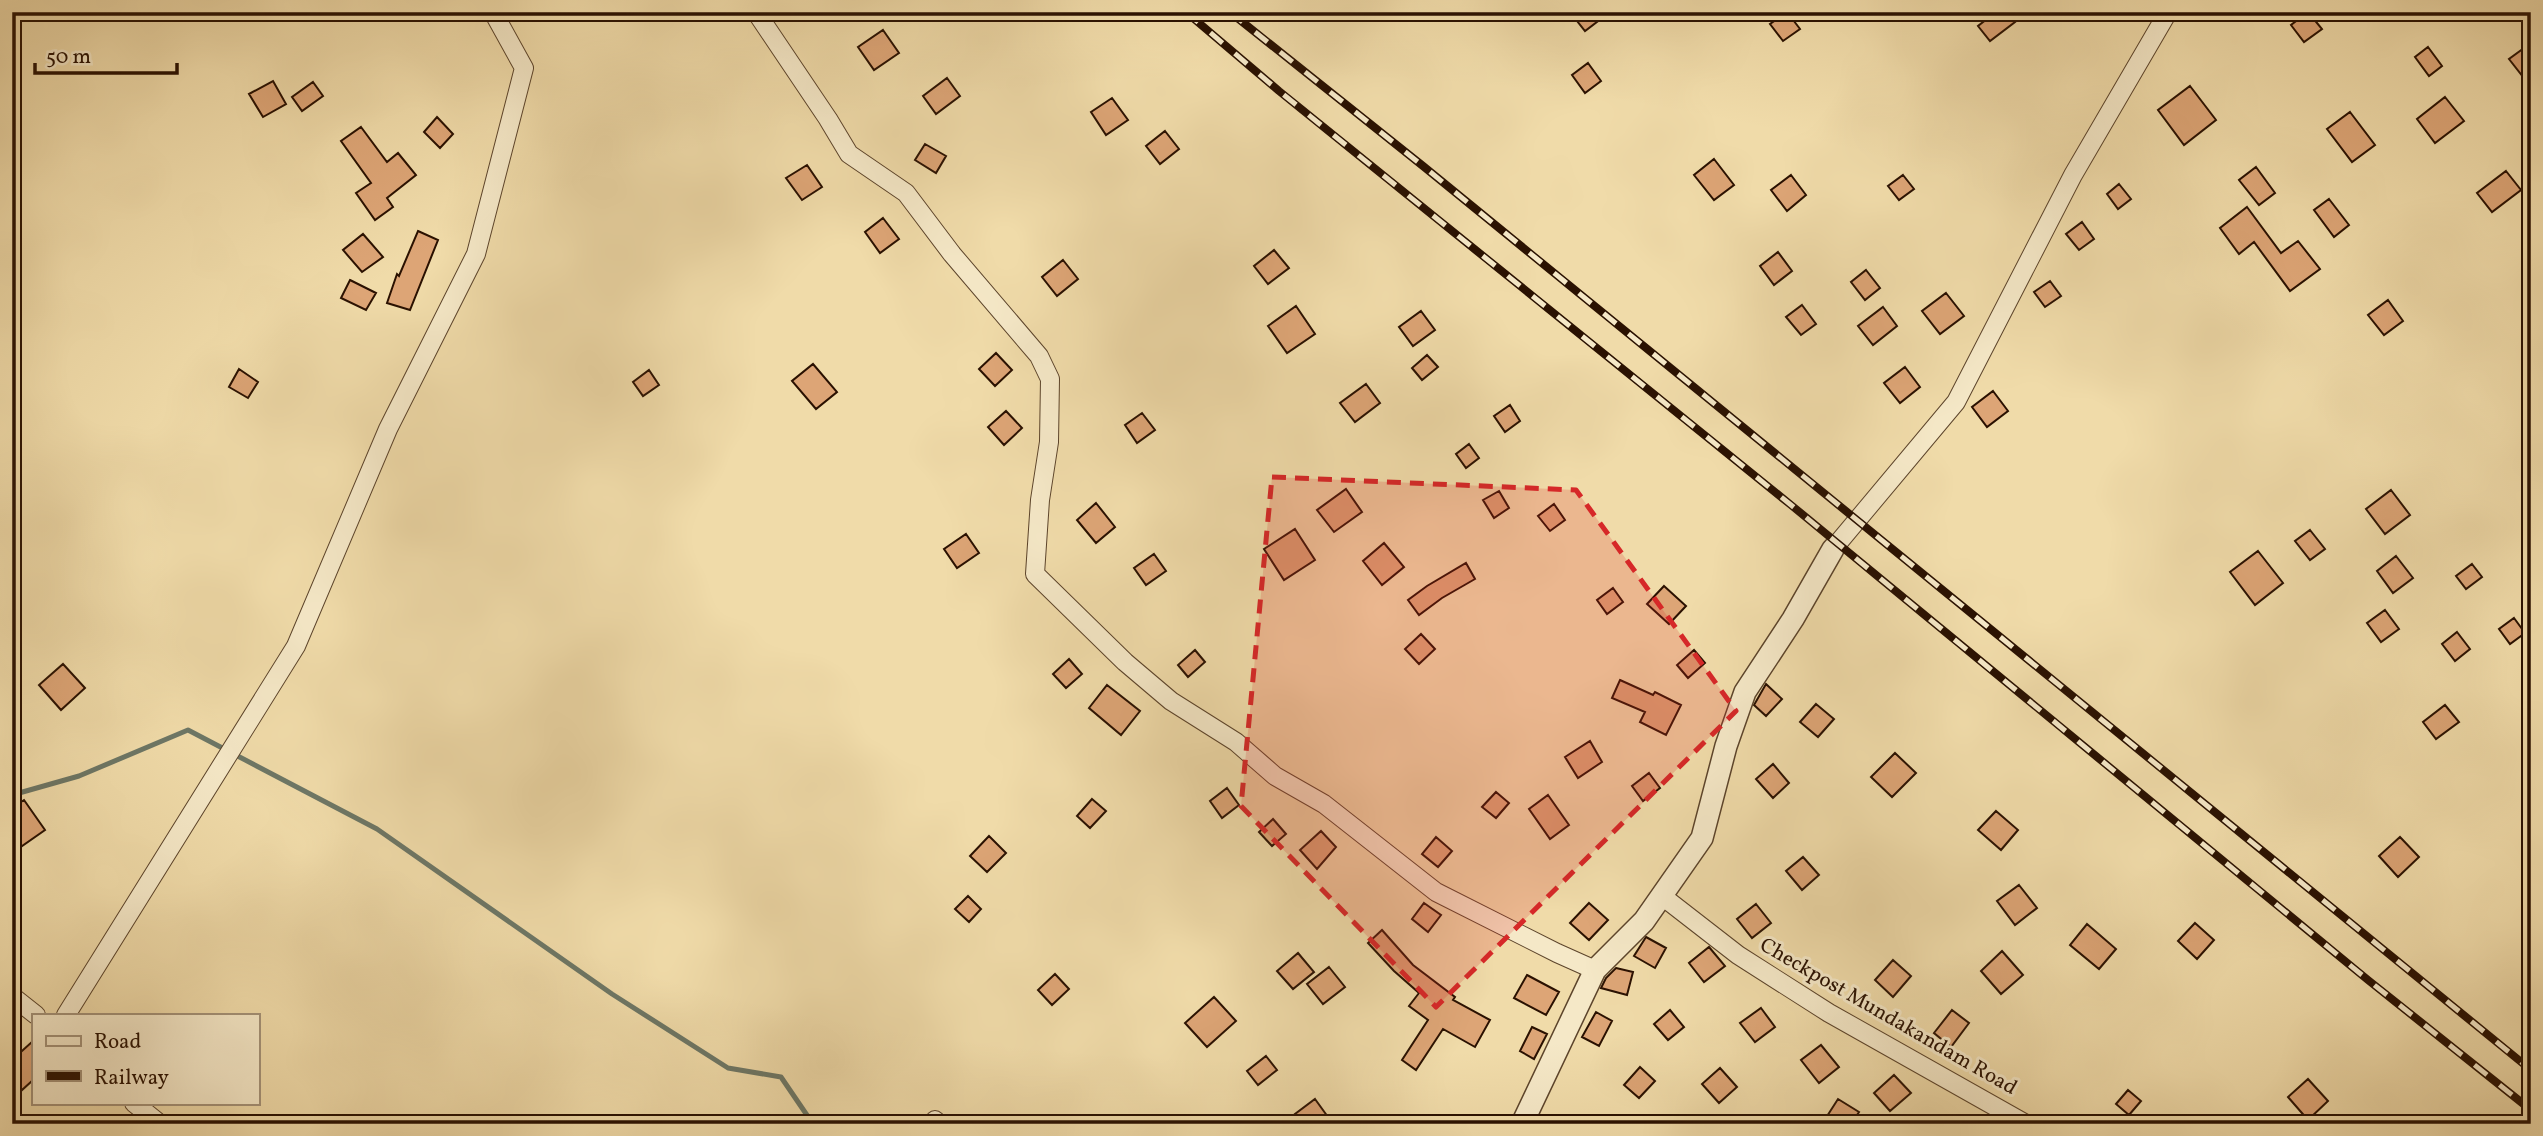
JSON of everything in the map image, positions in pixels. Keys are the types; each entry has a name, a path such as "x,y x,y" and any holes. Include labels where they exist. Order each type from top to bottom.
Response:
{"street":[{"path":"67,1014 296,646 388,429 476,254 524,68 493,12"},
{"path":"756,12 849,154 906,193 952,254 1039,356 1050,379 1048,442 1040,500 1035,575 1107,646 1171,701 1236,742 1275,776 1324,804 1436,892 1595,970"},
{"path":"1522,1124 1595,970 1644,921 1702,838 1726,746 1745,692 1793,619 1833,549 1956,402 2073,175 2168,12"},
{"name":"Checkpost Mundakandam Road","path":"1662,896 1738,955 1829,1013 2026,1124"},
{"path":"12,996 35,1014"},
{"path":"135,1104 160,1124"}],"highlighted area":[{"path":"1272,477 1576,490 1736,711 1436,1007 1241,806"}],"building":[{"path":"1570,12 1610,12 1585,31"},
{"path":"1787,12 1800,29 1783,41 1770,24"},
{"path":"1996,12 2007,12 2015,22 1990,41 1978,26"},
{"path":"2308,12 2322,29 2304,42 2291,25"},
{"path":"883,30 899,53 874,70 858,47"},
{"path":"2531,43 2531,87 2509,59"},
{"path":"2428,47 2442,66 2429,76 2415,57"},
{"path":"1588,63 1601,81 1585,93 1572,75"},
{"path":"947,78 960,96 936,114 923,96"},
{"path":"273,81 286,104 263,117 249,94"},
{"path":"313,82 323,96 302,111 292,97"},
{"path":"2190,86 2216,120 2184,145 2158,110"},
{"path":"2445,97 2464,121 2435,143 2417,119"},
{"path":"1112,98 1128,120 1106,135 1091,112"},
{"path":"2350,112 2375,145 2352,162 2327,129"},
{"path":"437,117 453,134 440,148 424,132"},
{"path":"361,127 387,162 398,153 416,175 387,198 393,207 375,220 356,193 371,183 341,141"},
{"path":"1165,131 1179,149 1160,164 1146,146"},
{"path":"925,144 946,156 936,173 915,160"},
{"path":"1714,159 1734,185 1714,200 1694,175"},
{"path":"807,165 822,187 802,200 786,178"},
{"path":"2256,167 2275,193 2259,205 2239,180"},
{"path":"2506,171 2521,190 2492,212 2477,193"},
{"path":"1791,175 1806,195 1787,211 1771,190"},
{"path":"1903,175 1914,189 1899,200 1888,186"},
{"path":"2119,184 2131,199 2118,209 2107,194"},
{"path":"2329,199 2349,225 2334,237 2314,210"},
{"path":"2247,207 2281,253 2298,241 2320,269 2290,291 2254,242 2239,254 2220,228"},
{"path":"883,218 899,239 880,253 865,232"},
{"path":"2082,222 2094,239 2079,250 2066,234"},
{"path":"418,231 438,240 410,310 387,303 397,274 399,276"},
{"path":"363,234 383,257 362,272 343,250"},
{"path":"1274,250 1289,268 1268,284 1254,266"},
{"path":"1778,252 1792,271 1774,285 1760,266"},
{"path":"1063,260 1078,279 1057,296 1042,277"},
{"path":"1866,270 1880,288 1865,300 1851,282"},
{"path":"350,280 376,293 366,310 341,298"},
{"path":"2050,281 2061,296 2045,307 2034,292"},
{"path":"1946,293 1964,316 1940,334 1922,311"},
{"path":"2388,300 2403,321 2384,335 2368,315"},
{"path":"1802,305 1816,324 1801,335 1786,317"},
{"path":"1296,306 1315,334 1287,353 1268,326"},
{"path":"1883,307 1897,326 1873,345 1858,326"},
{"path":"1421,311 1435,330 1413,346 1399,327"},
{"path":"996,353 1012,370 995,386 979,369"},
{"path":"1427,355 1438,367 1422,380 1412,368"},
{"path":"813,364 837,392 816,409 792,381"},
{"path":"1905,367 1920,387 1900,403 1884,383"},
{"path":"239,369 258,382 248,398 229,387"},
{"path":"649,370 659,385 643,396 633,382"},
{"path":"1366,384 1380,403 1355,422 1340,403"},
{"path":"1993,391 2008,411 1987,427 1972,407"},
{"path":"1510,405 1520,421 1505,432 1494,416"},
{"path":"1006,411 1022,428 1004,445 988,427"},
{"path":"1142,413 1155,430 1137,443 1125,425"},
{"path":"1469,444 1479,458 1466,468 1456,454"},
{"path":"1346,489 1362,512 1334,532 1317,510"},
{"path":"2391,490 2410,515 2385,534 2366,509"},
{"path":"1499,491 1509,508 1494,518 1483,500"},
{"path":"1096,503 1115,527 1096,543 1077,520"},
{"path":"1554,504 1565,520 1550,531 1538,516"},
{"path":"1295,529 1315,560 1284,580 1264,549"},
{"path":"2310,530 2325,549 2310,560 2295,541"},
{"path":"966,534 979,553 957,568 944,549"},
{"path":"1384,543 1404,567 1382,585 1363,561"},
{"path":"2258,551 2283,583 2255,605 2230,572"},
{"path":"1154,554 1166,571 1146,585 1134,568"},
{"path":"2396,556 2413,578 2393,593 2377,571"},
{"path":"1466,563 1475,579 1419,615 1408,600"},
{"path":"2472,564 2482,577 2466,589 2456,576"},
{"path":"1664,586 1686,606 1669,624 1647,604"},
{"path":"1613,588 1623,602 1607,614 1597,600"},
{"path":"2385,610 2399,629 2381,642 2367,623"},
{"path":"2514,618 2525,633 2510,644 2499,629"},
{"path":"2457,632 2470,649 2455,661 2442,644"},
{"path":"1421,634 1435,649 1419,664 1405,649"},
{"path":"1195,650 1205,662 1188,677 1178,665"},
{"path":"1694,650 1705,663 1688,678 1677,665"},
{"path":"1069,659 1082,674 1066,688 1053,674"},
{"path":"63,664 85,688 61,710 39,685"},
{"path":"1620,680 1653,695 1655,692 1681,705 1666,735 1640,722 1645,712 1612,698"},
{"path":"1766,684 1782,699 1766,716 1754,705"},
{"path":"1107,685 1140,711 1121,735 1089,708"},
{"path":"1816,704 1834,719 1818,737 1800,722"},
{"path":"2445,705 2459,722 2436,739 2423,722"},
{"path":"1590,741 1602,762 1578,778 1565,757"},
{"path":"1895,753 1916,773 1892,797 1871,777"},
{"path":"1773,764 1789,783 1773,798 1756,779"},
{"path":"1649,773 1660,788 1643,801 1632,786"},
{"path":"1227,788 1239,805 1222,818 1210,801"},
{"path":"1496,792 1509,803 1496,818 1482,807"},
{"path":"1548,795 1569,825 1550,839 1529,809"},
{"path":"1092,799 1106,811 1090,828 1077,816"},
{"path":"24,800 45,830 12,853 12,808"},
{"path":"1996,811 2018,830 2001,850 1978,830"},
{"path":"1273,819 1286,834 1272,846 1259,832"},
{"path":"1321,831 1336,847 1317,869 1300,850"},
{"path":"989,836 1006,853 987,872 970,856"},
{"path":"1436,837 1452,851 1438,867 1422,854"},
{"path":"2400,837 2419,857 2398,877 2379,856"},
{"path":"1803,857 1819,875 1802,890 1786,871"},
{"path":"2019,885 2037,908 2015,925 1997,901"},
{"path":"968,896 981,909 969,922 955,909"},
{"path":"1424,903 1441,915 1428,932 1412,919"},
{"path":"1589,903 1608,920 1589,940 1570,923"},
{"path":"1756,904 1771,923 1752,938 1737,919"},
{"path":"2195,923 2214,940 2197,959 2178,941"},
{"path":"2087,924 2116,949 2099,969 2070,945"},
{"path":"1382,930 1413,965 1455,997 1453,1000 1490,1020 1475,1047 1443,1029 1416,1070 1402,1060 1428,1020 1409,1006 1419,993 1368,943"},
{"path":"1646,937 1666,948 1655,968 1634,956"},
{"path":"1709,947 1725,966 1704,982 1689,963"},
{"path":"2002,951 2023,975 2001,994 1981,971"},
{"path":"1298,953 1314,972 1293,989 1277,971"},
{"path":"1893,960 1911,976 1893,997 1875,980"},
{"path":"1329,967 1345,987 1323,1004 1307,984"},
{"path":"1616,968 1633,972 1627,995 1601,988"},
{"path":"1055,974 1069,989 1052,1005 1038,990"},
{"path":"1527,975 1559,992 1546,1015 1514,998"},
{"path":"1214,997 1236,1021 1207,1047 1185,1023"},
{"path":"1761,1008 1775,1027 1755,1042 1740,1023"},
{"path":"1670,1010 1684,1027 1668,1040 1654,1024"},
{"path":"1952,1010 1969,1023 1951,1047 1934,1033"},
{"path":"1596,1012 1612,1021 1599,1046 1582,1037"},
{"path":"1532,1027 1547,1034 1534,1059 1520,1051"},
{"path":"32,1042 32,1081 22,1090 12,1080 12,1060"},
{"path":"1821,1045 1839,1067 1819,1083 1801,1060"},
{"path":"1266,1056 1277,1070 1258,1085 1247,1071"},
{"path":"1640,1067 1655,1081 1639,1098 1624,1085"},
{"path":"1720,1068 1737,1087 1719,1103 1702,1084"},
{"path":"1894,1075 1911,1093 1890,1111 1874,1093"},
{"path":"2308,1079 2328,1101 2308,1120 2288,1097"},
{"path":"2128,1090 2141,1101 2129,1115 2116,1104"},
{"path":"1315,1099 1333,1124 1302,1124 1295,1114"},
{"path":"1838,1099 1859,1112 1851,1124 1822,1124"}],"waterway":[{"path":"12,795 79,776 188,730 377,829 612,994 728,1068 781,1077 813,1124"}],"railway":[{"path":"1186,12 1279,91 1791,505 2368,980 2531,1110"},
{"path":"1230,12 1423,166 2531,1070"}]}
